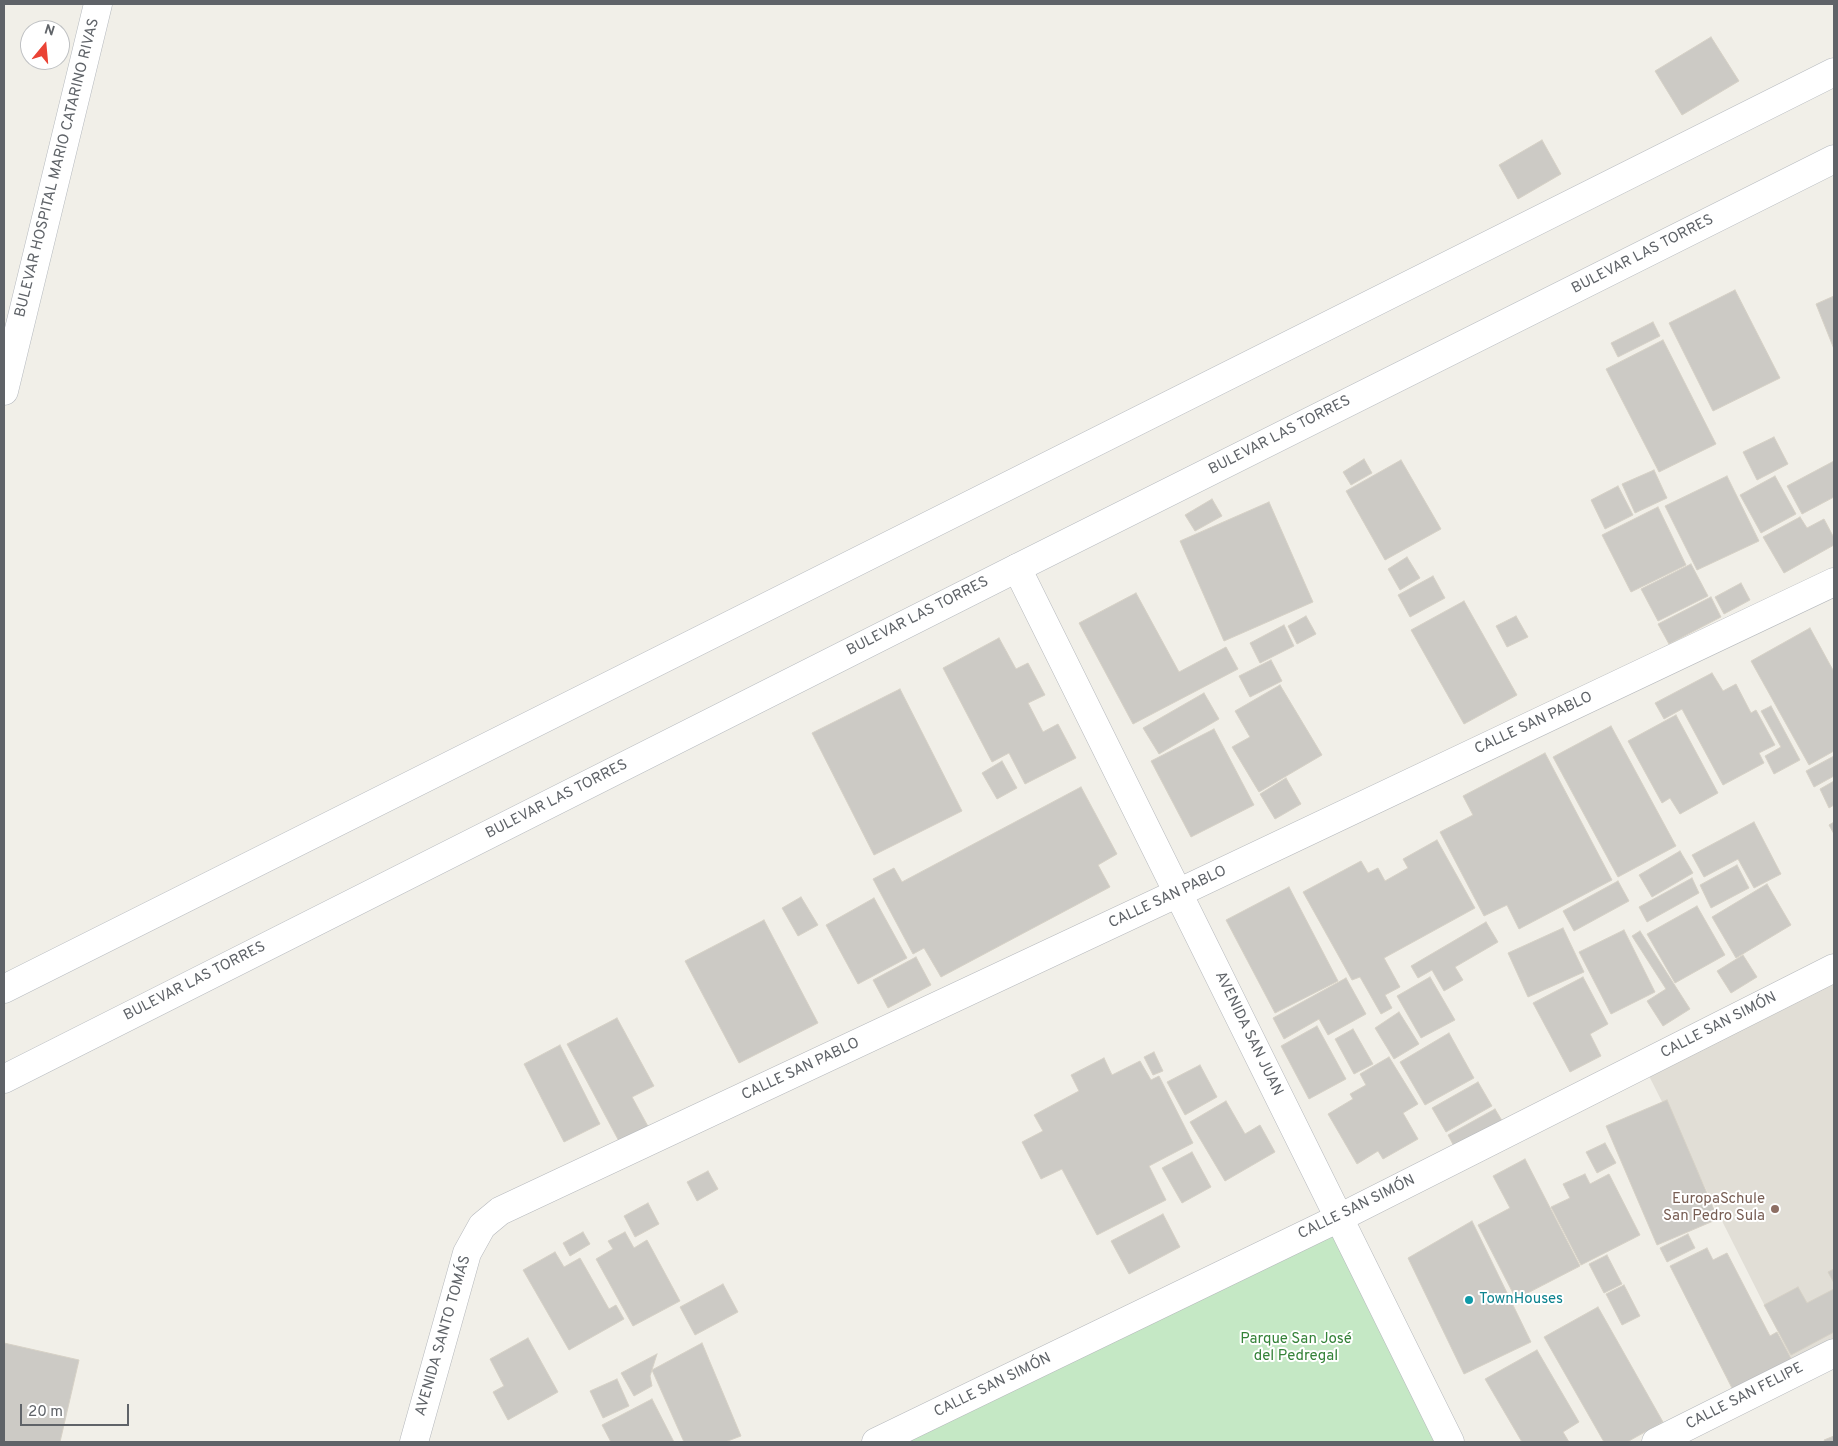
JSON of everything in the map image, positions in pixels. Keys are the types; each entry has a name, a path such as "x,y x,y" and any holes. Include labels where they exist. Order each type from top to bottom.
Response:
{"street":[{"name":"BULEVAR HOSPITAL MARIO CATARINO RIVAS","path":"4,391 98,4"},
{"path":"4,988 1834,72"},
{"name":"BULEVAR LAS TORRES","path":"4,1079 1017,568 1834,159"},
{"name":"AVENIDA SAN JUAN","path":"1017,568 1450,1442"},
{"name":"CALLE SAN PABLO","path":"500,1211 1178,893 1834,582"},
{"name":"CALLE SAN SIMÓN","path":"876,1442 1339,1218 1834,968"},
{"name":"AVENIDA SANTO TOMÁS","path":"414,1442 467,1253 482,1226 500,1211"},
{"name":"CALLE SAN FELIPE","path":"1656,1442 1834,1353"}],"shaded area":[{"name":"EuropaSchule San Pedro Sula","path":"1832,979 1834,984 1834,1346 1794,1364 1647,1072"}],"green space":[{"name":"Parque San José del Pedregal","path":"1337,1224 1441,1442 882,1442"}],"building":[{"path":"1711,37 1739,81 1682,115 1655,71"},
{"path":"1542,140 1561,174 1518,199 1499,165"},
{"path":"1735,290 1780,378 1713,411 1669,323"},
{"path":"1834,296 1834,349 1816,304"},
{"path":"1653,322 1660,336 1618,357 1611,343"},
{"path":"1663,340 1716,444 1659,472 1606,369"},
{"path":"1774,437 1788,464 1757,480 1743,452"},
{"path":"1364,459 1372,473 1351,485 1343,472"},
{"path":"1401,460 1441,529 1385,560 1346,491"},
{"path":"1834,461 1834,497 1802,514 1787,486"},
{"path":"1654,470 1667,498 1635,513 1622,484"},
{"path":"1727,476 1759,541 1697,570 1665,506"},
{"path":"1775,476 1796,514 1761,533 1740,495"},
{"path":"1618,486 1633,515 1605,529 1591,500"},
{"path":"1212,499 1222,516 1195,531 1185,515"},
{"path":"1269,502 1313,602 1224,641 1180,541"},
{"path":"1658,507 1686,565 1631,592 1602,535"},
{"path":"1800,517 1807,528 1824,519 1834,538 1834,545 1784,573 1763,537"},
{"path":"1407,557 1420,578 1400,590 1388,569"},
{"path":"1691,564 1708,596 1658,621 1641,589"},
{"path":"1433,576 1445,598 1410,617 1398,595"},
{"path":"1741,583 1750,600 1724,614 1715,597"},
{"path":"1136,593 1179,672 1226,647 1238,669 1133,724 1079,623"},
{"path":"1711,597 1721,617 1669,644 1658,624"},
{"path":"1464,601 1517,695 1464,724 1411,630"},
{"path":"1306,616 1316,634 1297,644 1288,626"},
{"path":"1516,616 1528,637 1507,647 1496,626"},
{"path":"1284,625 1294,646 1260,663 1250,643"},
{"path":"1810,628 1834,672 1834,751 1809,765 1751,661"},
{"path":"999,638 1016,669 1028,663 1045,695 1028,703 1043,732 1058,724 1076,758 1025,784 1009,753 992,762 943,668"},
{"path":"1271,660 1282,681 1250,697 1239,676"},
{"path":"1712,673 1723,691 1736,684 1751,713 1756,710 1775,745 1759,753 1764,763 1723,785 1682,709 1664,719 1655,703"},
{"path":"1280,685 1322,755 1259,792 1232,747 1250,737 1235,711"},
{"path":"900,689 962,811 874,855 812,733"},
{"path":"1204,693 1219,719 1159,754 1143,728"},
{"path":"1771,706 1800,760 1774,774 1765,756 1781,747 1761,711"},
{"path":"1676,715 1718,793 1680,814 1670,798 1662,803 1628,741"},
{"path":"1611,726 1676,846 1618,877 1553,757"},
{"path":"1214,729 1254,805 1191,837 1151,761"},
{"path":"1545,753 1612,880 1519,929 1507,905 1484,916 1440,832 1473,815 1463,796"},
{"path":"1834,756 1834,776 1814,787 1806,771"},
{"path":"1002,761 1017,788 997,799 982,773"},
{"path":"1286,778 1301,804 1275,819 1260,794"},
{"path":"1834,781 1834,805 1829,808 1820,789"},
{"path":"1081,787 1117,854 1098,865 1110,887 941,977 924,948 913,954 873,879 894,868 902,882"},
{"path":"1754,822 1781,874 1754,888 1738,859 1704,877 1692,855"},
{"path":"1834,822 1834,834 1829,825"},
{"path":"1437,840 1475,908 1384,958 1400,987 1385,995 1392,1008 1381,1014 1360,977 1352,980 1303,892 1361,861 1368,873 1378,868 1385,881 1408,868 1403,859"},
{"path":"1680,851 1693,873 1652,897 1639,875"},
{"path":"1737,865 1749,888 1711,908 1700,885"},
{"path":"1692,878 1699,893 1647,922 1639,907"},
{"path":"1618,881 1629,901 1574,931 1563,911"},
{"path":"1767,884 1791,925 1736,958 1712,917"},
{"path":"1289,887 1338,981 1275,1013 1226,920"},
{"path":"801,897 818,925 798,936 782,908"},
{"path":"874,898 907,958 858,984 826,925"},
{"path":"1697,906 1725,955 1675,983 1647,934"},
{"path":"764,920 818,1023 739,1063 685,961"},
{"path":"1486,922 1498,942 1455,967 1463,980 1444,991 1432,970 1418,978 1411,966"},
{"path":"1563,928 1584,972 1528,997 1508,953"},
{"path":"1624,930 1655,992 1611,1014 1579,952"},
{"path":"1640,931 1690,1009 1663,1026 1647,1001 1666,989 1632,936"},
{"path":"1743,955 1757,977 1731,993 1717,971"},
{"path":"916,957 931,985 888,1008 873,980"},
{"path":"1430,977 1455,1020 1421,1038 1397,996"},
{"path":"1583,977 1608,1024 1590,1034 1601,1056 1570,1072 1533,1003"},
{"path":"1346,978 1366,1014 1328,1035 1319,1019 1284,1039 1273,1018"},
{"path":"1399,1012 1419,1044 1394,1059 1375,1028"},
{"path":"617,1018 654,1086 632,1097 650,1130 621,1145 567,1044"},
{"path":"1317,1026 1346,1079 1309,1099 1281,1046"},
{"path":"1353,1029 1373,1064 1354,1074 1335,1039"},
{"path":"1449,1033 1474,1078 1425,1105 1400,1062"},
{"path":"560,1045 600,1124 564,1142 524,1064"},
{"path":"1154,1052 1163,1071 1153,1075 1144,1057"},
{"path":"1389,1057 1418,1104 1403,1113 1418,1139 1383,1159 1378,1151 1357,1164 1328,1114 1353,1099 1350,1094 1366,1085 1360,1074"},
{"path":"1104,1058 1112,1075 1140,1061 1151,1080 1159,1076 1193,1143 1149,1166 1166,1200 1097,1235 1062,1169 1041,1179 1022,1142 1043,1131 1034,1115 1079,1091 1071,1075"},
{"path":"1200,1065 1217,1097 1185,1115 1167,1082"},
{"path":"1478,1082 1492,1106 1446,1132 1432,1108"},
{"path":"1667,1100 1718,1219 1657,1245 1606,1126"},
{"path":"1226,1101 1245,1134 1260,1125 1275,1152 1225,1181 1190,1122"},
{"path":"1495,1109 1504,1124 1456,1150 1448,1135"},
{"path":"1605,1143 1616,1163 1597,1173 1586,1152"},
{"path":"1192,1152 1211,1187 1182,1203 1162,1168"},
{"path":"1525,1159 1580,1266 1516,1299 1478,1225 1510,1208 1493,1176"},
{"path":"708,1171 718,1189 697,1201 687,1182"},
{"path":"1585,1174 1590,1184 1609,1174 1640,1235 1581,1265 1551,1207 1570,1198 1563,1184"},
{"path":"648,1203 659,1224 635,1237 624,1216"},
{"path":"1163,1214 1180,1247 1129,1274 1111,1241"},
{"name":"TownHouses","path":"1472,1221 1531,1342 1464,1374 1408,1258"},
{"path":"583,1232 590,1244 570,1256 563,1243"},
{"path":"625,1232 634,1248 647,1240 680,1301 633,1326 596,1259 613,1249 608,1241"},
{"path":"1688,1234 1695,1248 1667,1262 1660,1248"},
{"path":"1707,1248 1713,1260 1727,1253 1770,1336 1777,1332 1794,1364 1735,1394 1670,1266"},
{"path":"555,1252 564,1267 580,1258 609,1309 616,1305 624,1319 569,1350 523,1270"},
{"path":"1607,1255 1622,1284 1604,1293 1589,1264"},
{"path":"1834,1269 1834,1283 1828,1272"},
{"path":"723,1284 738,1312 695,1335 680,1307"},
{"path":"1624,1285 1640,1316 1622,1325 1606,1294"},
{"path":"1798,1287 1807,1303 1834,1289 1834,1332 1791,1355 1764,1305"},
{"path":"1598,1307 1663,1422 1627,1442 1604,1442 1544,1337"},
{"path":"528,1338 558,1392 508,1420 493,1392 504,1386 490,1359"},
{"path":"4,1343 79,1360 60,1442 4,1442"},
{"path":"702,1343 741,1436 725,1442 684,1442 652,1370"},
{"path":"1537,1350 1579,1422 1563,1432 1569,1442 1522,1442 1485,1379"},
{"path":"657,1354 650,1376 652,1386 634,1396 621,1373"},
{"path":"617,1379 629,1406 603,1418 590,1391"},
{"path":"652,1399 674,1442 611,1442 602,1425"},
{"path":"1834,1436 1834,1442 1825,1442 1824,1440"}],"place":[{"name":"EuropaSchule San Pedro Sula","path":"1775,1209"},
{"name":"TownHouses","path":"1469,1300"}]}
